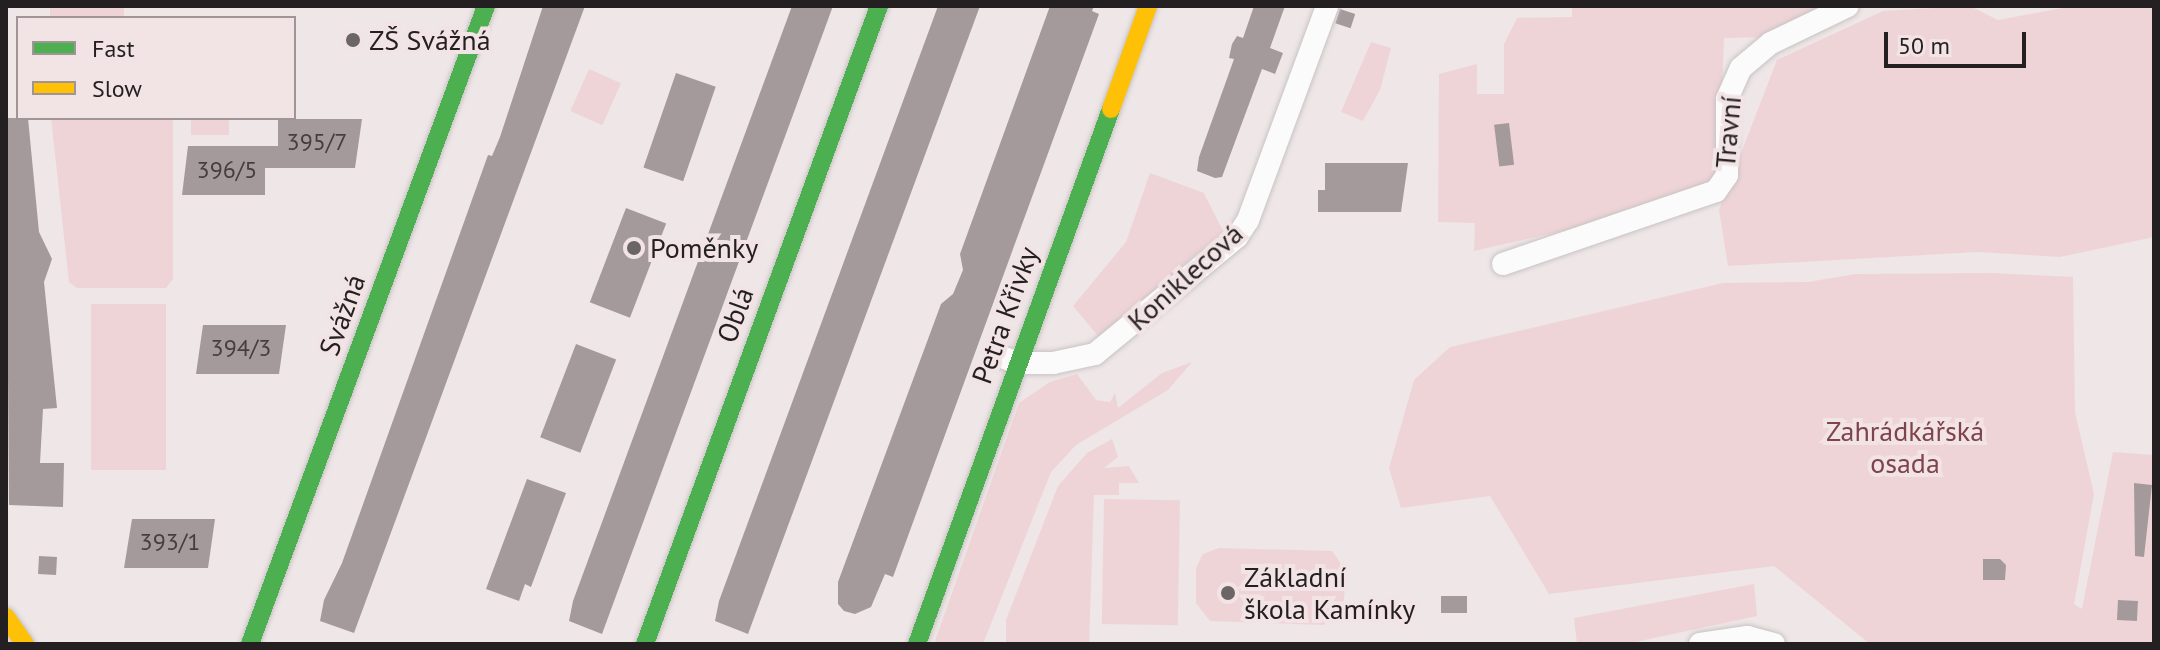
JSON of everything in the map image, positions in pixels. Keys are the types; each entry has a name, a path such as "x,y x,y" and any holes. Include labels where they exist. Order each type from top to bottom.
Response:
{"street":[{"name":"Svážná","path":"250,644 486,6"},
{"name":"Oblá","path":"645,644 879,6"},
{"name":"Petra Křivky","path":"917,644 1008,360 1129,6"},
{"name":"Petra Křivky","path":"991,378 1008,360 1148,6"},
{"name":"Koniklecová","path":"1008,360 1064,362 1095,354 1237,237 1248,220 1327,6"},
{"name":"Travní","path":"1503,264 1716,191 1727,175 1727,99 1741,68 1771,43 1848,6"},
{"path":"899,644 971,435"},
{"path":"6,617 25,644"},
{"path":"1700,644 1737,637 1774,644"}],"green space":[{"path":"50,6 124,6 124,16 50,16"},
{"path":"1572,6 1842,6 1772,37 1724,38 1718,180 1638,214 1474,251 1475,223 1438,222 1439,74 1477,64 1477,94 1504,94 1504,44 1517,18 1572,17"},
{"path":"1970,6 1998,20 2074,6 2154,6 2154,237 2060,257 1979,252 1728,266 1719,210 1777,60 1883,11"},
{"path":"1371,42 1391,48 1380,90 1363,121 1341,112"},
{"path":"589,69 621,83 602,125 570,111"},
{"path":"51,120 173,120 173,279 166,288 77,288 69,282"},
{"path":"191,120 229,120 229,135 191,135"},
{"path":"1150,173 1204,193 1223,231 1099,337 1073,306 1126,242"},
{"name":"Zahrádkářská osada","path":"1991,273 2073,277 2075,412 2094,494 2074,604 2082,609 2113,452 2154,455 2154,644 1870,644 1774,566 1549,594 1490,496 1401,508 1389,468 1414,380 1450,347 1723,283 1808,282 1856,274"},
{"path":"91,304 166,304 166,470 91,470"},
{"path":"1192,362 1168,390 1076,445 1051,472 983,644 934,644 1019,403 1050,382 1077,374 1096,400 1110,402 1115,393 1118,408 1162,373"},
{"path":"1112,439 1118,457 1104,468 1129,466 1139,483 1119,483 1119,495 1094,495 1089,644 1006,644 1006,620 1058,486 1087,453"},
{"path":"1104,499 1180,500 1178,625 1102,624"},
{"path":"1219,548 1332,551 1346,571 1343,612 1323,625 1210,621 1196,603 1196,568 1203,554"},
{"path":"1754,584 1757,616 1626,644 1577,644 1574,618"}],"building":[{"path":"543,6 585,6 354,633 320,621 324,600 342,563 488,155 492,156 500,137"},
{"path":"792,6 833,6 602,634 569,621 573,601"},
{"path":"938,6 980,6 748,634 715,621 719,601"},
{"path":"1050,6 1094,6 1092,11 1099,14 893,577 885,574 871,607 855,614 844,611 838,604 838,582 941,304 953,294 963,270 960,254"},
{"path":"1254,6 1285,6 1270,48 1283,53 1275,74 1262,69 1222,177 1215,178 1197,171 1199,157 1234,59 1229,58 1232,44 1237,36 1243,38"},
{"path":"1340,9 1355,14 1351,28 1335,23"},
{"path":"676,73 716,87 683,181 643,168"},
{"path":"6,118 16,118 28,120 39,232 52,259 44,282 57,408 43,409 40,463 64,463 63,507 9,505"},
{"path":"362,119 355,168 265,168 265,195 182,195 188,146 278,146 278,120"},
{"path":"1509,123 1514,165 1499,167 1494,125"},
{"path":"1325,163 1408,163 1401,212 1318,212 1318,190 1325,190"},
{"name":"Poměnky","path":"626,208 666,223 630,318 590,302"},
{"path":"203,325 286,325 279,374 196,374"},
{"path":"576,344 616,359 580,453 540,437"},
{"path":"527,479 566,493 531,587 525,584 519,601 486,589"},
{"path":"2134,483 2152,485 2144,557 2135,556"},
{"path":"132,519 215,519 208,568 124,568"},
{"path":"39,556 57,557 56,575 38,574"},
{"path":"1983,559 2000,559 2006,565 2005,580 1983,580"},
{"path":"1441,596 1467,596 1467,613 1441,613"},
{"path":"2118,600 2138,601 2137,621 2117,620"}],"traffic: fast":[{"path":"250,644 486,6"},
{"path":"645,644 879,6"},
{"path":"917,644 1111,109"}],"traffic: slow":[{"path":"1111,109 1148,6"},
{"path":"6,617 25,644"}],"place":[{"name":"ZŠ Svážná","path":"353,40"},
{"name":"Poměnky","path":"634,248"},
{"name":"Základní škola Kamínky","path":"1228,593"}]}
